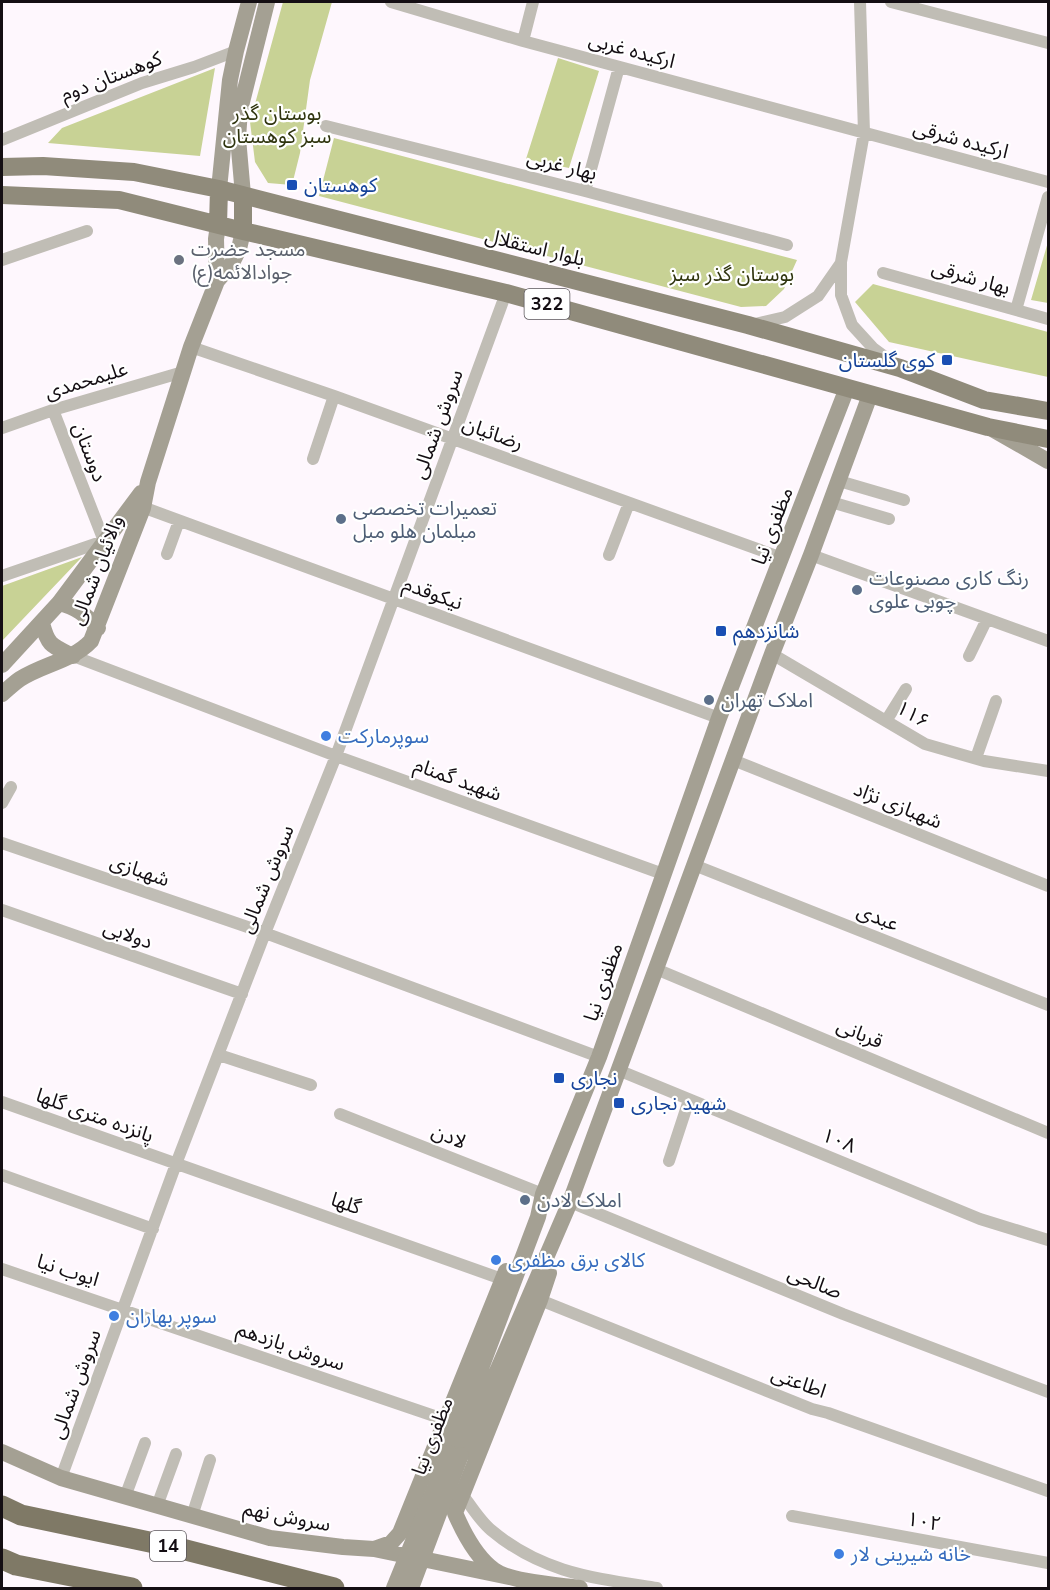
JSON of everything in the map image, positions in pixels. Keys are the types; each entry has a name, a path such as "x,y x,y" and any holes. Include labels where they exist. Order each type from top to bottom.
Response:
{"highway":[{"name":"14","path":"2,1506 21,1515 178,1548 334,1588"},
{"path":"2,1559 16,1565 132,1588"}],"main road":[{"path":"218,225 219,189 231,80 249,2"},
{"path":"243,231 243,195 238,138 240,110 267,2"},
{"path":"236,51 255,46"},
{"name":"بلوار استقلال","path":"2,167 43,166 134,172 219,189 748,326 900,368 984,400 1048,411"},
{"name":"322","path":"2,195 119,200 506,292 870,395 988,427 1048,439"},
{"name":"والائیان شمالی","path":"217,281 218,225"},
{"name":"والائیان شمالی","path":"2,694 21,678 73,656 92,641 148,482 191,347 217,281 231,265 239,249 243,231"},
{"name":"مظفری نیا","path":"411,1588 538,1217 543,1194 598,1057 719,718 847,388"},
{"name":"مظفری نیا","path":"394,1588 570,1202 870,395"},
{"path":"830,434 847,420 854,424 856,432"},
{"path":"988,427 1048,461"},
{"name":"والائیان شمالی","path":"2,665 59,603 104,541 139,506"},
{"path":"59,603 71,606 86,615 98,628"},
{"path":"42,623 47,640 56,648 73,656"},
{"path":"374,1549 391,1543 400,1533 502,1279 543,1194"},
{"path":"509,1577 494,1570 480,1556 465,1536 455,1513 540,1300 570,1202"},
{"name":"سروش نهم","path":"2,1452 61,1478 270,1538 374,1549 509,1577 580,1588"},
{"path":"415,1497 421,1503 442,1514 455,1513"}],"street":[{"name":"ارکیده غربی","path":"391,2 523,41 864,133"},
{"path":"523,41 533,2"},
{"path":"860,2 864,133 841,262 841,294 852,326 873,348 900,368"},
{"path":"891,2 1048,43"},
{"name":"کوهستان دوم","path":"2,140 142,83 236,51"},
{"path":"585,191 620,67"},
{"name":"بهار غربی","path":"326,126 788,245"},
{"name":"ارکیده شرقی","path":"864,133 1048,182"},
{"path":"1016,310 1048,198"},
{"path":"2,260 87,231"},
{"path":"748,326 785,317 818,296 841,262"},
{"name":"بهار شرقی","path":"883,273 1048,319"},
{"name":"سروش شمالی","path":"61,1478 176,1164 336,756 506,292"},
{"name":"رضائیان","path":"191,347 334,396 782,558"},
{"name":"علیمحمدی","path":"2,428 53,410 183,372"},
{"path":"313,459 334,396"},
{"name":"دوستان","path":"53,410 104,541"},
{"path":"839,481 904,500"},
{"path":"831,502 889,519"},
{"path":"609,555 630,503"},
{"name":"نیکوقدم","path":"139,506 719,718"},
{"path":"167,554 178,521"},
{"path":"2,576 104,541"},
{"path":"811,555 1048,641"},
{"path":"969,656 987,619"},
{"name":"۱۱۶","path":"772,654 926,744 976,758 1048,771"},
{"name":"شهید گمنام","path":"73,656 336,756 663,874"},
{"path":"886,721 906,689"},
{"path":"976,758 996,701"},
{"name":"شهبازی نژاد","path":"733,760 1048,886"},
{"path":"2,803 11,787"},
{"name":"شهبازی","path":"2,843 265,933 598,1057"},
{"name":"عبدی","path":"694,865 1048,1005"},
{"name":"دولابی","path":"2,910 242,994"},
{"name":"قربانی","path":"656,969 1048,1133"},
{"path":"219,1055 311,1085"},
{"name":"۱۰۸","path":"618,1070 980,1219 1048,1240"},
{"path":"669,1161 689,1100"},
{"name":"پانزده متری گلها","path":"2,1102 176,1164"},
{"name":"لادن","path":"340,1114 543,1194"},
{"name":"گلها","path":"176,1164 502,1279"},
{"path":"2,1175 153,1229"},
{"name":"صالحی","path":"570,1202 843,1314 1048,1392"},
{"name":"ایوب نیا","path":"2,1269 123,1309"},
{"name":"اطاعتی","path":"540,1300 812,1409 1048,1491"},
{"name":"سروش یازدهم","path":"123,1309 446,1420"},
{"path":"125,1497 145,1443"},
{"path":"157,1506 176,1454"},
{"path":"192,1516 210,1460"},
{"path":"462,1494 489,1529 517,1549 556,1569 588,1577 657,1588"},
{"name":"۱۰۲","path":"792,1516 1048,1563"}],"green space":[{"name":"بوستان گذر سبز کوهستان","path":"283,2 332,2 310,80 300,153 292,185 268,183 255,162 250,122"},
{"path":"558,58 599,71 569,168 526,159"},
{"path":"215,68 200,156 48,143 62,128"},
{"name":"بوستان گذر سبز","path":"334,138 797,260 784,289 766,306 741,307 319,196"},
{"path":"1048,242 1048,303 1031,300"},
{"path":"873,284 1048,332 1048,377 889,342 855,302"},
{"path":"82,557 2,641 2,586"}],"place":[{"name":"کوهستان","path":"292,185"},
{"name":"مسجد حضرت جوادالائمه(ع)","path":"179,260"},
{"name":"کوی گلستان","path":"947,360"},
{"name":"تعمیرات تخصصی مبلمان هلو مبل","path":"341,519"},
{"name":"رنگ کاری مصنوعات چوبی علوی","path":"857,590"},
{"name":"شانزدهم","path":"721,631"},
{"name":"املاک تهران","path":"709,700"},
{"name":"سوپرمارکت","path":"326,736"},
{"name":"نجاری","path":"559,1078"},
{"name":"شهید نجاری","path":"619,1103"},
{"name":"املاک لادن","path":"525,1200"},
{"name":"کالای برق مظفری","path":"496,1260"},
{"name":"سوپر بهاران","path":"114,1316"},
{"name":"خانه شیرینی لار","path":"839,1554"}]}
